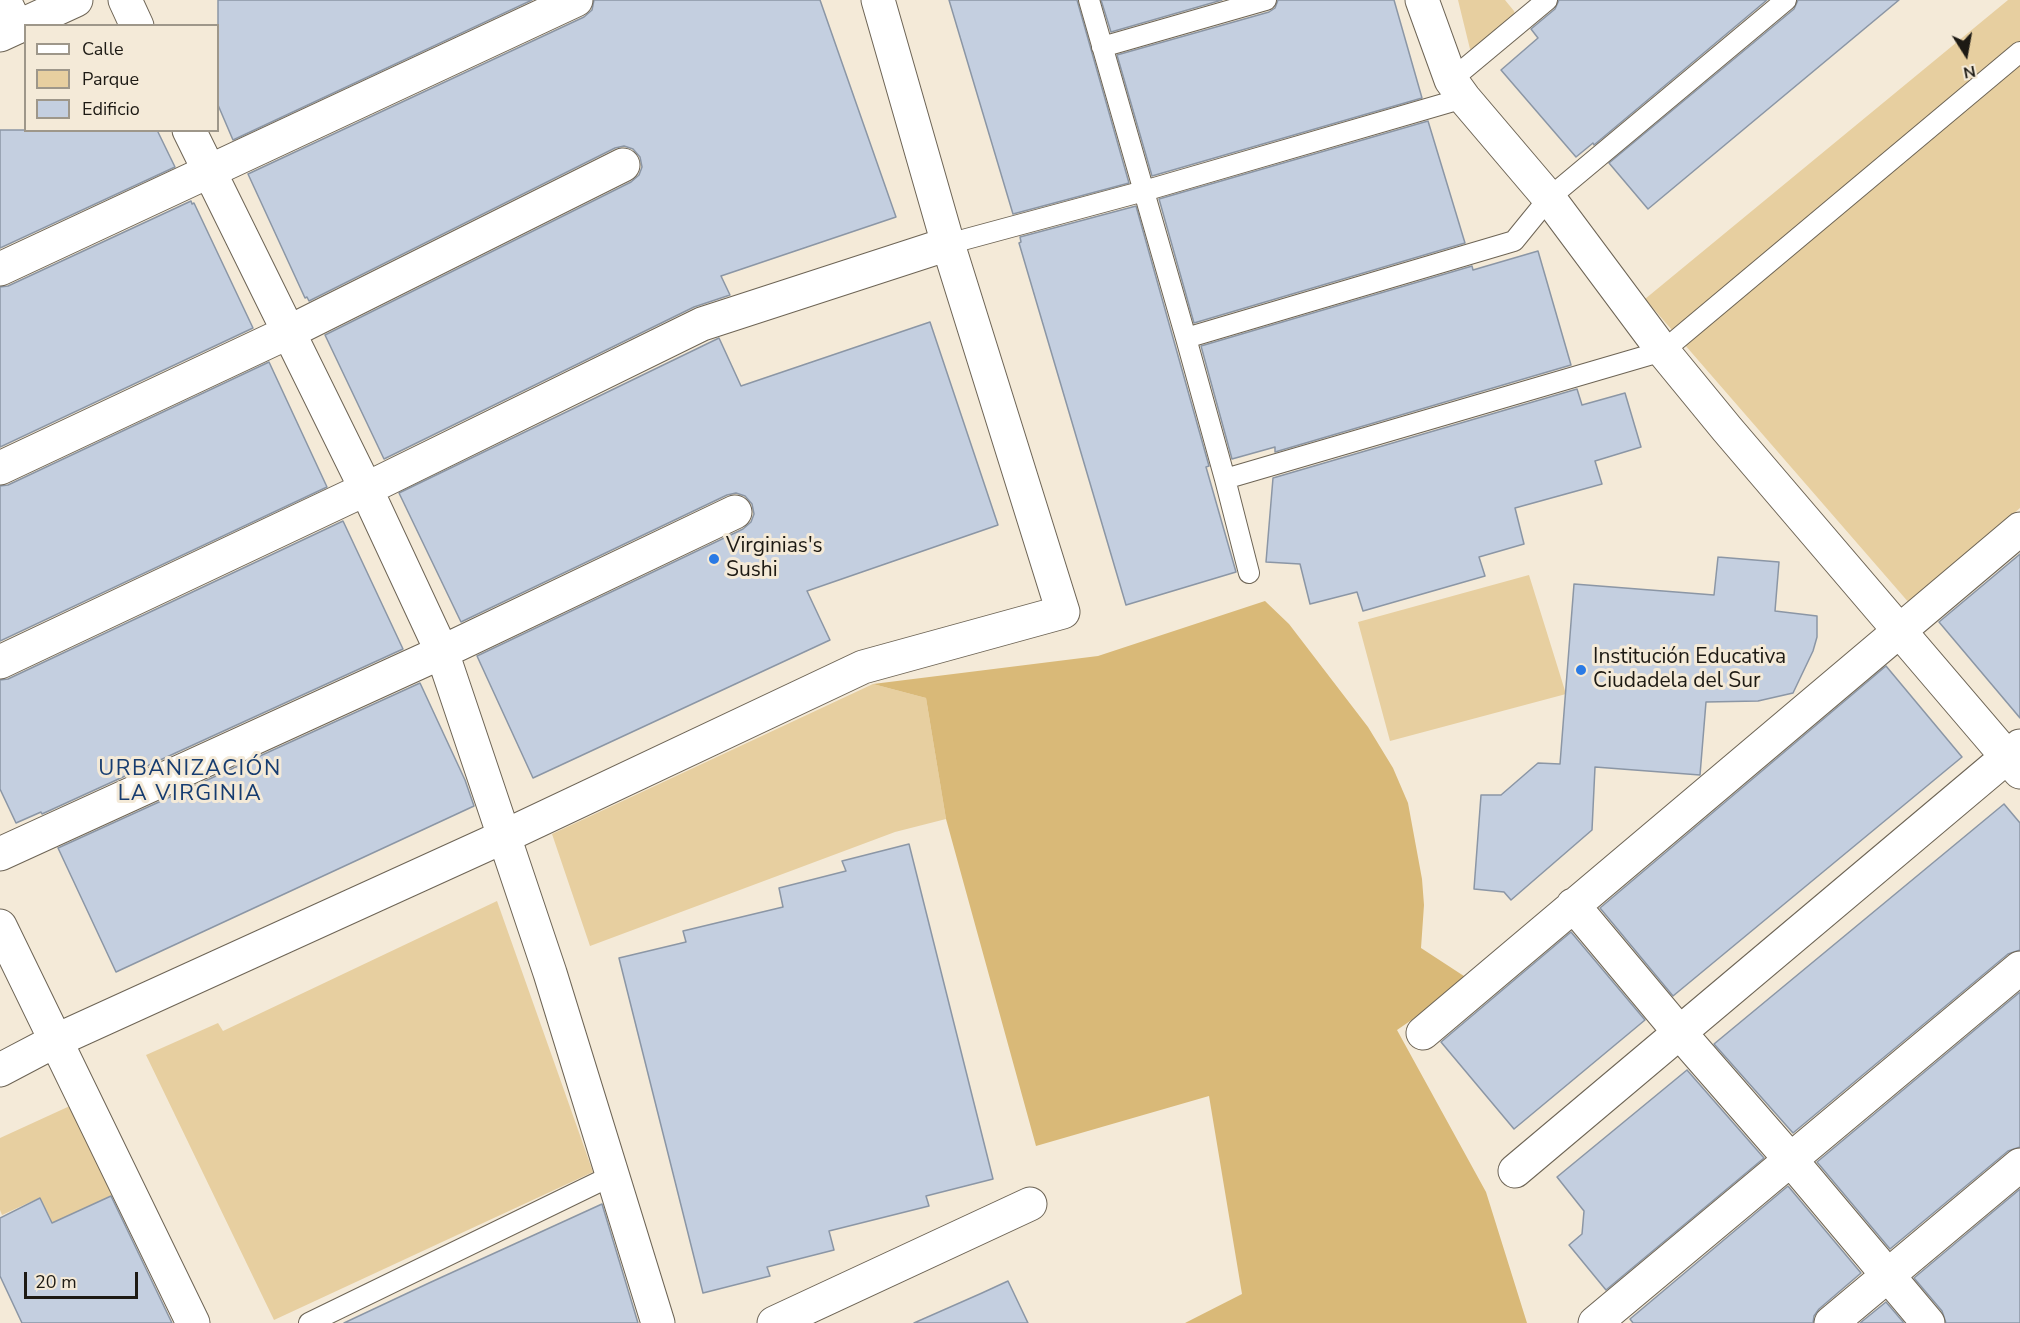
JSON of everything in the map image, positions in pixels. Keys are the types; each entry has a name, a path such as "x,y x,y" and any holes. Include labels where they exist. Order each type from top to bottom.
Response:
{"street":[{"path":"7,21 76,0"},
{"path":"125,0 136,24"},
{"path":"0,269 576,0"},
{"path":"0,1070 55,1041 503,837 863,667 1063,612 948,244 878,0"},
{"path":"1422,0 1458,89 1549,198 1663,351 1901,631 2016,758 1680,1033 1515,1172"},
{"path":"190,132 366,489 442,652 550,973 658,1323"},
{"path":"0,468 289,332 623,165"},
{"path":"0,662 366,489 702,324 948,244"},
{"path":"0,854 442,652 735,512"},
{"path":"1423,1033 2020,529"},
{"path":"1573,905 1928,1323"},
{"path":"0,926 193,1323"},
{"path":"1595,1323 2020,968"},
{"path":"1831,1323 2020,1165"},
{"path":"774,1323 1030,1204"}],"lane":[{"path":"1089,0 1226,479 1249,573"},
{"path":"948,244 1144,191 1458,89 1547,0"},
{"path":"1186,338 1514,241 1549,198 1786,0"},
{"path":"1102,47 1254,2"},
{"path":"1226,479 1663,351 2020,52"},
{"path":"309,1323 611,1176"}],"green space":[{"path":"1458,0 1505,0 1514,11 1516,18 1479,47 1470,49"},
{"path":"2008,0 2020,0 2020,508 1910,604 1645,299"},
{"path":"1529,575 1566,694 1390,741 1358,622"},
{"path":"873,684 926,698 946,819 895,832 590,946 552,834"},
{"path":"497,901 593,1172 274,1320 146,1055 218,1023 223,1031"},
{"path":"72,1105 114,1195 52,1223 39,1198 2,1215 0,1210 0,1138"}],"shaded area":[{"path":"1265,601 1289,624 1368,727 1393,768 1408,803 1422,879 1424,905 1421,948 1470,980 1397,1030 1486,1192 1527,1323 1185,1323 1242,1294 1209,1096 1036,1146 946,819 926,698 873,684 1098,656"}],"building":[{"path":"218,0 532,0 233,140 219,107"},
{"path":"594,0 820,0 896,217 721,276 730,295 694,307 384,459 325,335 631,182 639,175 642,167 640,157 633,149 624,146 615,148 309,301 307,297 305,298 248,174 584,17 592,10"},
{"path":"949,0 1077,0 1129,183 1013,214"},
{"path":"1101,0 1222,0 1111,32"},
{"path":"1278,0 1394,0 1422,98 1152,176 1117,55 1269,12 1275,8"},
{"path":"1559,0 1767,0 1594,145 1593,143 1576,157 1501,70 1538,38 1531,29 1555,9"},
{"path":"1798,0 1899,0 1648,209 1609,163 1794,9"},
{"path":"1428,121 1465,243 1194,323 1159,199"},
{"path":"0,130 158,132 175,167 0,248"},
{"path":"191,201 192,204 194,203 253,328 0,447 0,287 8,286"},
{"path":"1136,206 1209,466 1206,467 1236,572 1126,605 1019,243 1021,242 1020,237"},
{"path":"1538,251 1571,365 1275,452 1275,447 1232,459 1201,346 1472,266 1473,270"},
{"path":"930,322 998,525 807,591 830,640 533,778 477,656 743,529 751,522 754,514 752,504 745,496 736,493 727,495 461,622 399,493 719,338 741,386"},
{"path":"269,362 327,487 0,641 0,486 8,485"},
{"path":"1577,389 1582,405 1625,393 1641,447 1595,461 1602,484 1515,508 1524,544 1479,557 1485,576 1363,611 1357,592 1310,604 1300,564 1266,562 1273,478"},
{"path":"343,521 403,649 42,814 41,812 16,823 0,789 0,680 8,679"},
{"path":"2020,554 2020,718 1939,622"},
{"path":"1718,557 1779,562 1775,611 1817,616 1817,637 1813,651 1793,693 1758,701 1706,702 1700,775 1595,767 1592,830 1511,900 1504,892 1474,889 1481,795 1501,795 1538,763 1560,764 1574,584 1714,595"},
{"path":"1886,666 1962,757 1673,996 1600,908"},
{"path":"420,683 465,780 474,806 116,972 58,848"},
{"path":"2004,804 2020,823 2020,950 2008,954 1793,1133 1714,1044"},
{"path":"909,844 993,1179 926,1196 929,1206 829,1231 834,1250 767,1267 770,1276 703,1293 619,958 686,942 683,931 783,907 779,888 846,871 842,861"},
{"path":"1571,932 1645,1020 1514,1129 1441,1042"},
{"path":"2020,992 2020,1147 2008,1151 1890,1249 1817,1162"},
{"path":"1687,1070 1764,1158 1606,1290 1569,1245 1582,1234 1584,1211 1557,1177"},
{"path":"1788,1186 1861,1273 1819,1309 1814,1316 1813,1323 1633,1323 1630,1319"},
{"path":"2020,1189 2020,1323 1946,1323 1942,1311 1914,1278"},
{"path":"111,1196 172,1323 22,1323 0,1276 0,1218 40,1198 52,1223"},
{"path":"602,1204 638,1323 344,1323 429,1283"},
{"path":"1008,1281 1028,1323 914,1323 982,1293"},
{"path":"1886,1302 1904,1323 1860,1323"}],"place":[{"name":"Virginias's Sushi","path":"714,559"},
{"name":"Institución Educativa Ciudadela del Sur","path":"1581,670"}],"district":[{"name":"URBANIZACIÓN LA VIRGINIA","path":"190,782"}]}
